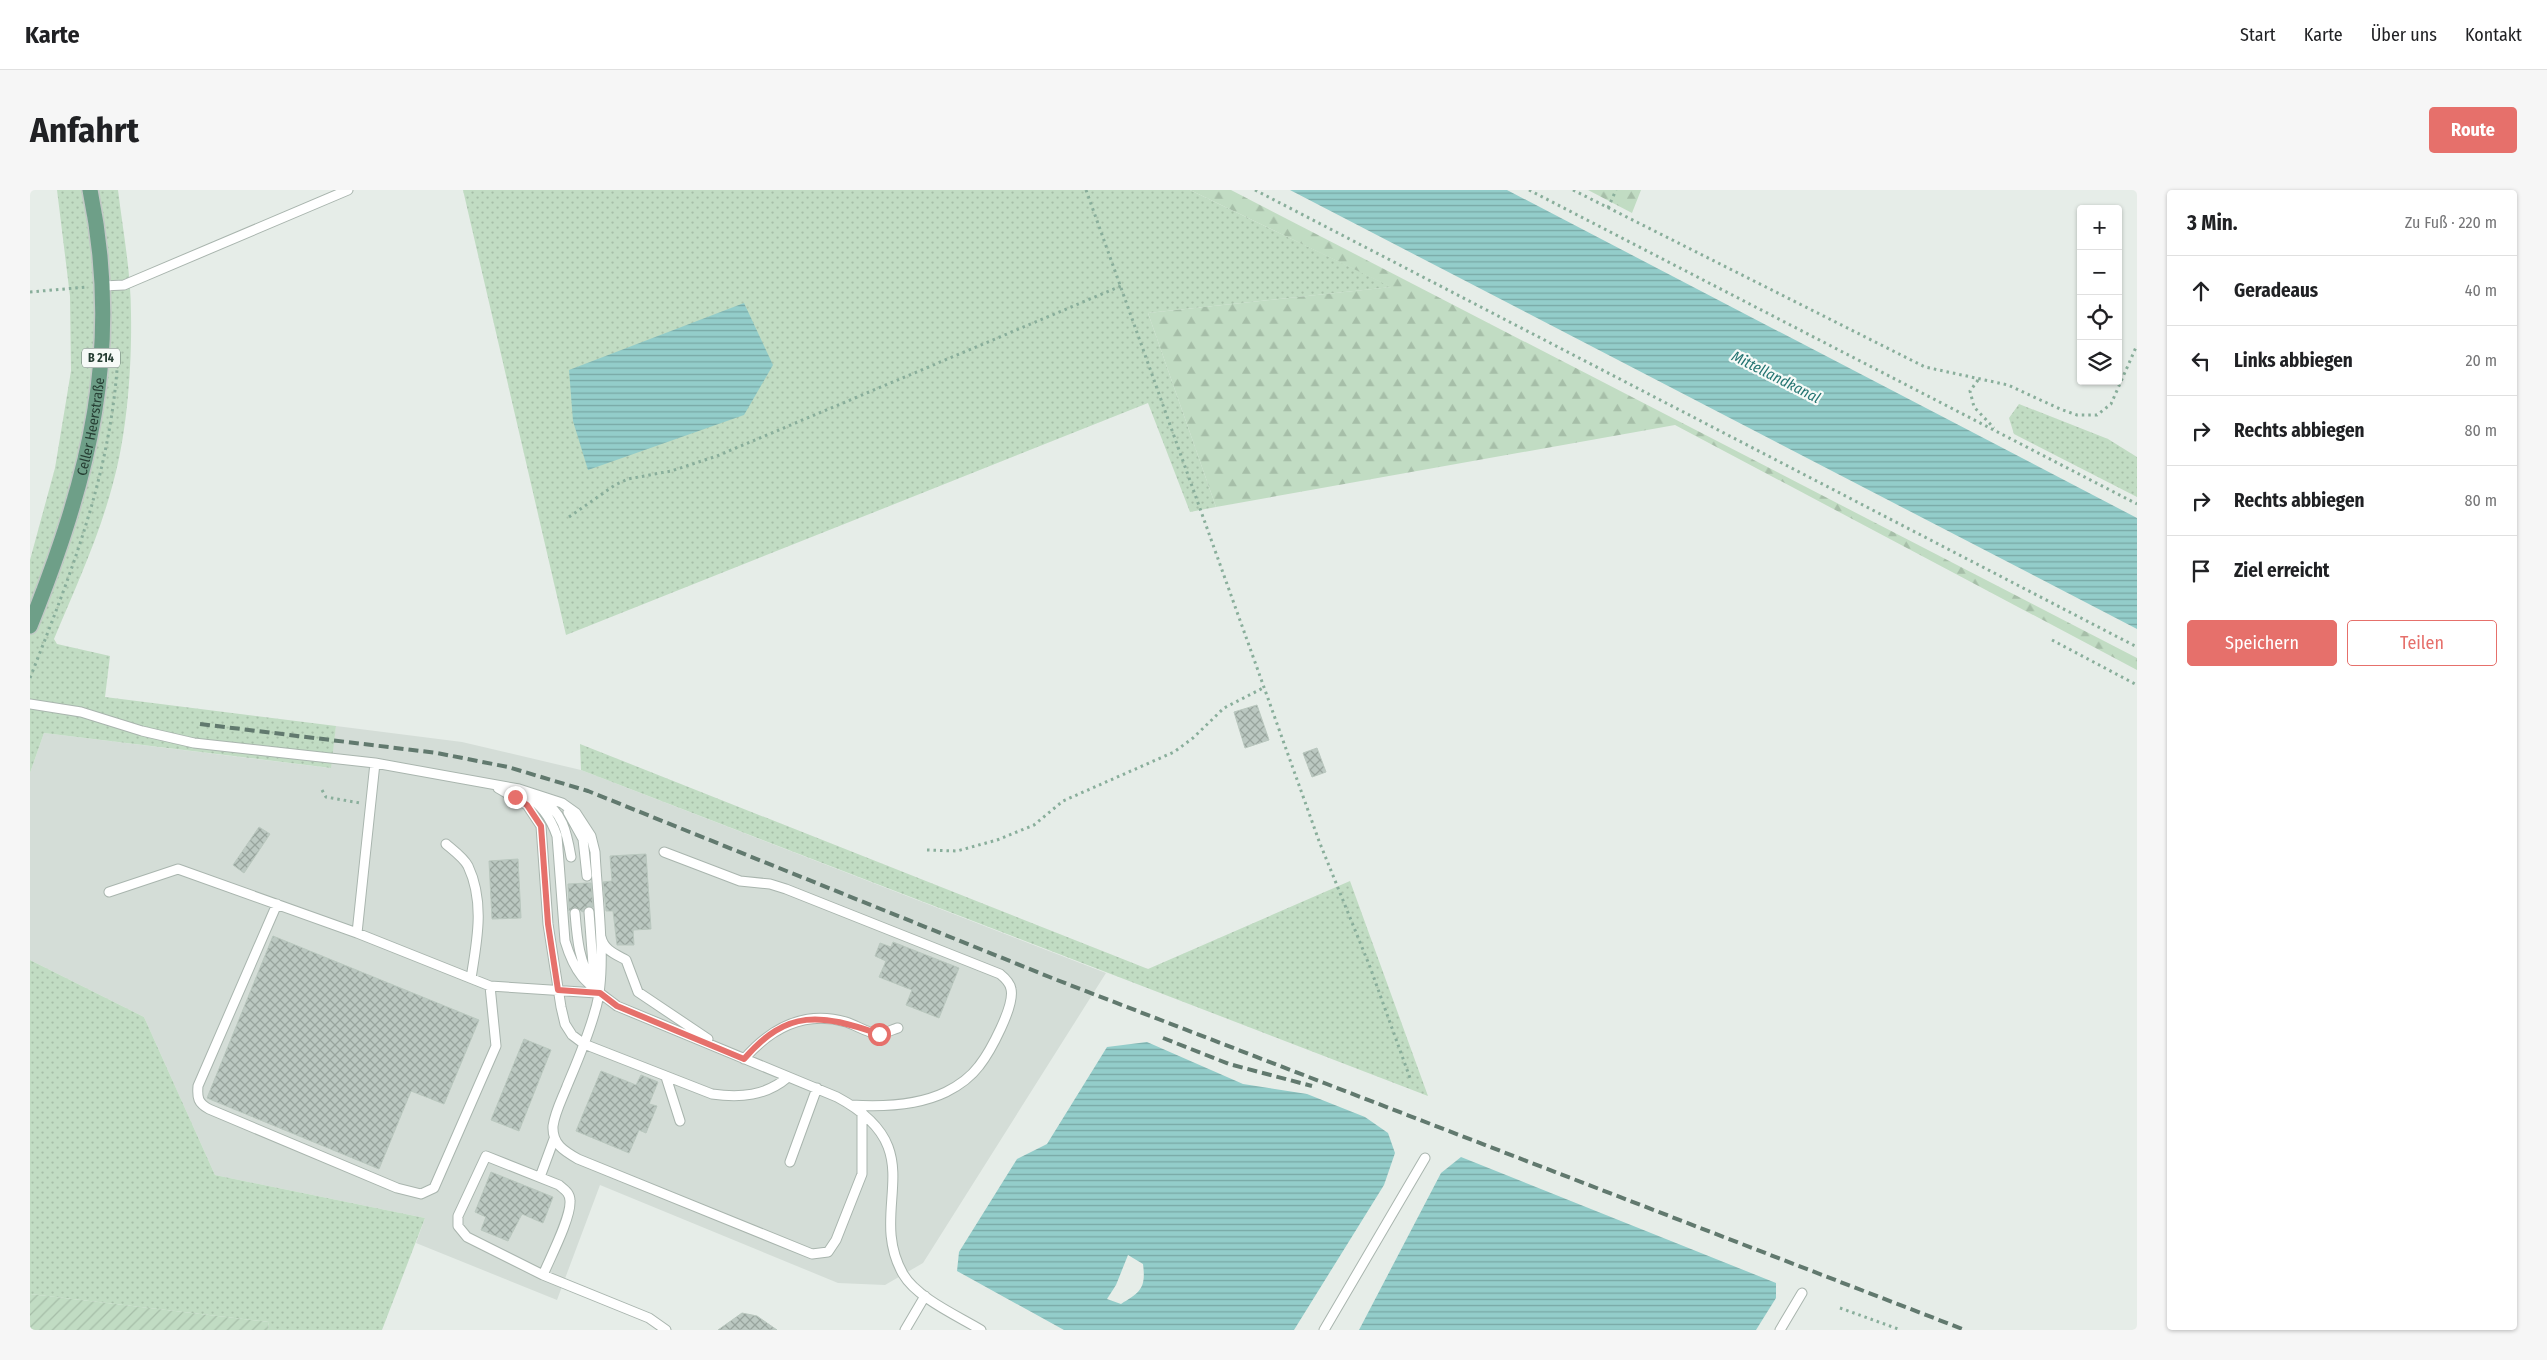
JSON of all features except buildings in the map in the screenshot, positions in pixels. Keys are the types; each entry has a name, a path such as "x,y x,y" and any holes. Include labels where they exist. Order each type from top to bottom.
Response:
{"main road":[{"name":"Celler Heerstraße","path":"30,626 68,523 84,469 100,380 103,334 103,286 90,190"}],"lane":[{"path":"103,286 124,285 348,190"},
{"path":"30,704 81,712 142,731 194,743 375,763 484,781 519,789 562,803 576,813 591,836 595,852 600,993 584,1044 555,1114 554,1139 540,1177"},
{"path":"357,933 375,763"},
{"path":"484,781 527,805 541,826 548,924 565,1024 572,1035 584,1044 695,1090 728,1097 762,1093 777,1087 788,1077"},
{"path":"519,789 545,802 560,816 567,834 571,857"},
{"path":"519,789 543,808 551,821 560,857 565,941 570,958 590,987 617,1006 817,1088 851,1104 862,1112 877,1128 884,1140 893,1164 895,1181 891,1221 892,1240 903,1275 925,1296 981,1330"},
{"path":"562,803 575,822 583,839 588,876"},
{"path":"446,844 467,865 476,894 479,931 471,978"},
{"path":"664,852 740,881 770,884 786,888 1000,974 1007,980 1011,990 1011,1000 1007,1012 987,1054 978,1067 959,1085 926,1099 879,1107 851,1104"},
{"path":"109,892 178,869 357,933 490,986 600,993"},
{"path":"277,904 198,1086 197,1098 201,1105 209,1109 397,1188 421,1194 434,1188 496,1046 490,986"},
{"path":"589,912 593,965 600,993"},
{"path":"575,913 580,954 588,976 600,993"},
{"path":"599,931 602,944 609,951 626,960 638,992 724,1051"},
{"path":"744,1059 763,1040 789,1023 826,1019 845,1022 879,1034 898,1028"},
{"path":"666,1077 680,1121"},
{"path":"790,1162 817,1088"},
{"path":"554,1139 561,1150 578,1159 812,1254 828,1252 836,1240 859,1184 862,1174 862,1112"},
{"path":"543,1275 569,1211 570,1199 567,1192 559,1185 486,1156 458,1216 458,1226 467,1237 543,1275 649,1318 666,1330"},
{"path":"1324,1330 1425,1158"},
{"path":"1780,1330 1802,1294"},
{"path":"905,1330 925,1296"}],"path":[{"path":"1086,190 1319,841 1370,967 1410,1078"},
{"path":"1255,190 2137,647"},
{"path":"1529,190 2137,504"},
{"path":"1573,190 1925,367 2008,385 2068,412 2097,415 2111,404 2137,345"},
{"path":"1608,208 1616,190"},
{"path":"30,292 103,286"},
{"path":"569,517 615,485 628,479 671,471 717,456 1121,286"},
{"path":"1978,380 1970,390 1974,406 1996,430"},
{"path":"2052,640 2137,685"},
{"path":"927,850 957,851 997,840 1034,825 1063,801 1174,752 1193,738 1224,708 1265,687"},
{"path":"322,790 326,797 371,805"},
{"path":"1840,1308 1901,1330"}],"shaded area":[{"path":"336,726 462,742 581,770 1106,973 923,1263 885,1285 838,1283 600,1185 557,1300 416,1243 425,1218 215,1175 144,1017 30,960 30,773 44,733 330,768"}],"green space":[{"path":"57,190 118,190 130,283 131,335 128,401 117,467 93,545 54,639 57,644 110,656 105,697 336,726 331,768 44,733 30,773 30,560 55,468 71,371 70,296"},
{"path":"463,190 1190,190 1392,287 1148,313 1216,507 1190,512 1148,403 566,635"},
{"path":"1190,190 1231,190 2137,658 2137,670 1675,425 1216,507 1148,313 1391,287"},
{"path":"1588,190 1641,190 1632,213"},
{"path":"2019,404 2108,439 2137,457 2137,497 2014,434 2009,418"},
{"path":"580,744 1148,969 1350,881 1428,1096 581,770"},
{"path":"30,960 144,1017 215,1175 425,1218 382,1330 268,1330 269,1322 30,1294"},
{"path":"30,1294 269,1322 268,1330 30,1330"}],"water":[{"name":"Mittellandkanal","path":"1290,190 1507,190 2137,518 2137,629"},
{"path":"744,303 773,365 744,415 588,470 573,421 569,370"},
{"path":"1147,1042 1243,1084 1307,1094 1365,1117 1388,1133 1395,1153 1384,1185 1294,1330 1064,1330 957,1271 959,1252 1017,1159 1047,1144 1107,1047","holes":["1128,1255 1143,1264 1144,1279 1138,1292 1121,1304 1107,1299 1116,1285"]},
{"path":"1461,1157 1776,1283 1776,1298 1756,1330 1359,1330 1441,1173"}],"railway":[{"path":"200,724 437,753 508,767 588,791 1057,980 1965,1330"},
{"path":"1163,1038 1229,1064 1312,1086"}],"route":[{"path":"515,797 536,814 544,837 548,924 558,990 600,993 617,1006 744,1059 763,1040 789,1023 826,1019 845,1022 879,1034"}]}
